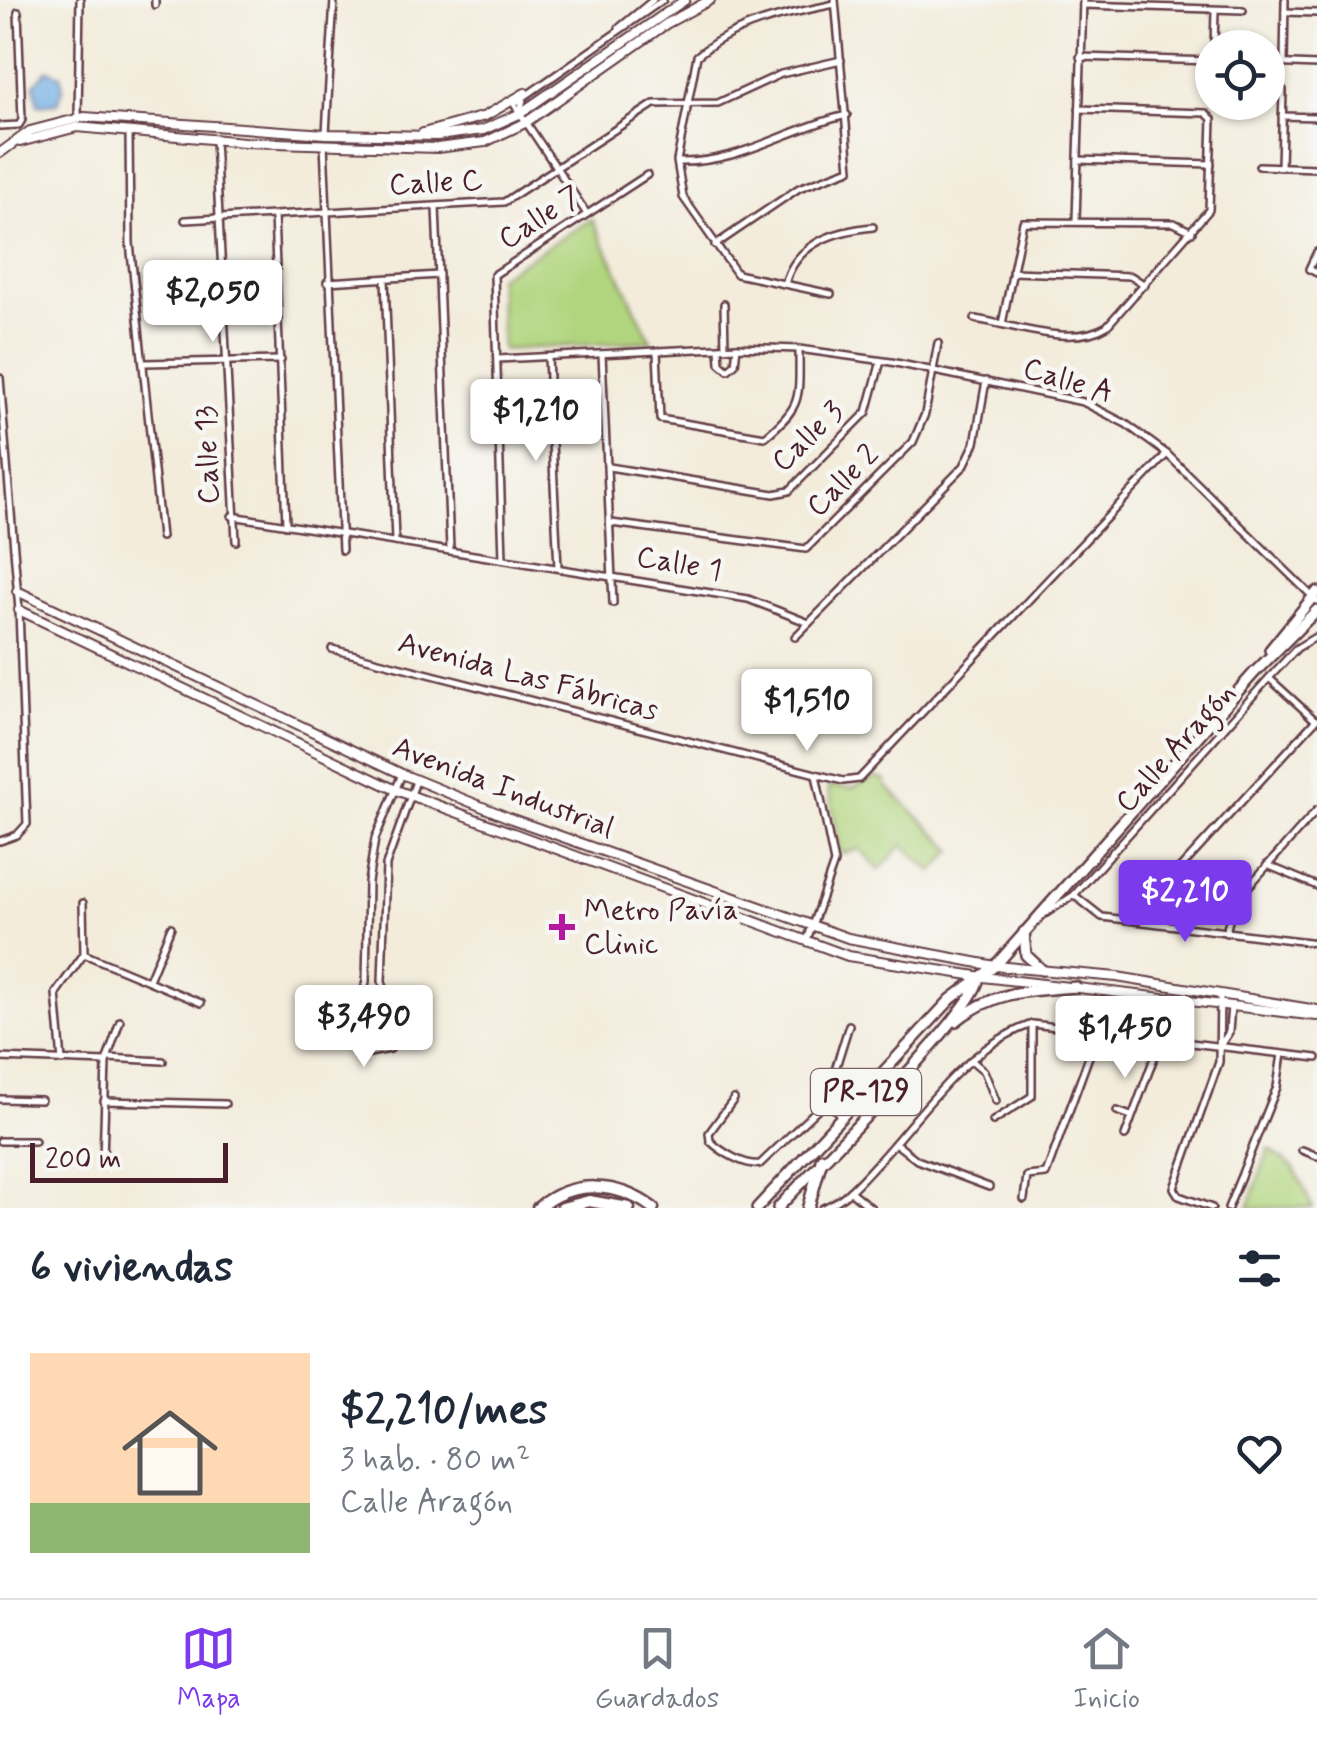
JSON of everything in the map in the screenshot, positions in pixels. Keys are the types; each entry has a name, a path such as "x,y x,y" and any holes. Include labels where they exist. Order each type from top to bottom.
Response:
{"highway":[{"path":"808,1208 822,1158"},
{"path":"538,1208 561,1193 592,1187 625,1192 653,1208"},
{"path":"562,1208 589,1201 629,1208"}],"main road":[{"name":"PR-129","path":"757,1208 950,999 994,966 1254,673 1315,596"},
{"name":"PR-129","path":"1254,673 1317,610"},
{"path":"1024,932 1026,955 1042,970"},
{"name":"PR-129","path":"778,1208 931,1043 975,993 980,979"},
{"path":"931,1043 987,1000 1013,991 1076,987"}],"street":[{"path":"77,122 80,0"},
{"path":"334,0 324,145 342,550"},
{"path":"617,30 653,0"},
{"path":"414,136 485,116 663,0"},
{"path":"77,122 216,140 465,146 501,137 685,0"},
{"path":"0,153 77,122 414,136 483,130 522,118 666,24 710,0"},
{"path":"1285,0 1285,30"},
{"path":"714,244 799,188 850,169 835,2 772,17 710,45 691,66 677,162 683,198 714,244 737,274 831,294"},
{"path":"1076,220 1083,2 1243,10"},
{"path":"1215,30 1216,10"},
{"path":"0,126 20,126 22,120 18,12"},
{"path":"1285,12 1317,13"},
{"path":"1080,57 1195,60"},
{"name":"Calle C","path":"186,220 504,202 557,171 654,104 718,103 780,74 841,60"},
{"path":"1285,63 1317,65"},
{"path":"525,93 514,104 588,214"},
{"path":"975,319 1058,334 1094,334 1133,298 1209,210 1212,119 1206,113 1079,109"},
{"path":"677,162 703,163 736,156 808,123 846,115"},
{"path":"1285,116 1317,117"},
{"path":"1281,167 1282,120"},
{"path":"129,131 130,243 160,536"},
{"name":"Calle 13","path":"216,140 236,541"},
{"path":"1078,160 1211,164"},
{"path":"1259,166 1317,168"},
{"name":"Calle 7","path":"503,559 494,275 647,176"},
{"path":"436,207 450,549"},
{"path":"274,215 286,524"},
{"path":"1002,324 1023,222 1174,224 1192,232"},
{"path":"785,284 791,264 817,242 839,231 873,227"},
{"path":"1317,252 1309,269 1317,274"},
{"path":"1012,272 1131,276 1145,285"},
{"path":"328,282 439,275"},
{"path":"385,279 395,541"},
{"path":"722,348 724,304"},
{"path":"933,370 938,343"},
{"name":"Calle A","path":"498,360 737,347 799,349 881,360 1084,402 1126,424 1167,454 1315,596"},
{"name":"Calle A","path":"722,348 720,363 728,370 735,364 737,347"},
{"path":"658,351 660,419 764,437 790,416 799,400 799,349"},
{"path":"602,354 614,603"},
{"path":"548,357 558,568"},
{"path":"144,363 282,360"},
{"name":"Calle 3","path":"608,467 774,494 789,492 867,412 881,360"},
{"name":"Calle 2","path":"610,523 806,549 913,442 926,414 933,370"},
{"path":"0,378 19,610 26,824 16,836 0,840"},
{"path":"795,637 964,466 975,444 986,380"},
{"name":"Avenida Las Fábricas","path":"332,649 843,781 868,774 1167,454"},
{"name":"Calle 1","path":"232,516 748,599 809,622"},
{"name":"Avenida Industrial","path":"17,591 416,780 512,820 812,926 867,944 994,966 1220,995 1231,1002"},
{"name":"Avenida Industrial","path":"19,610 410,796 848,956 980,979 1219,1006 1231,1002"},
{"path":"55,628 62,614"},
{"name":"Calle Aragón","path":"1038,917 1055,911 1074,896 1269,678 1298,648 1317,636"},
{"path":"1144,922 1154,898 1316,721 1269,678"},
{"path":"232,714 241,698"},
{"path":"402,774 370,861 366,982 345,1026 348,1040 369,1053 390,1048 402,1030 398,1009 384,992 382,981 384,884 389,849 416,780"},
{"path":"807,941 835,852 816,775"},
{"path":"1226,933 1233,904 1317,810"},
{"path":"1268,865 1317,886"},
{"path":"1065,886 1102,916 1317,944"},
{"path":"62,1061 56,993 84,954 82,903"},
{"path":"148,981 172,927"},
{"path":"84,954 202,1003"},
{"path":"1212,1208 1179,1196 1174,1188 1216,1075 1220,995"},
{"path":"1220,1046 1229,1032 1231,1002 1317,1014"},
{"path":"102,1160 106,1060 120,1021"},
{"path":"993,1121 1032,1096 1032,1024"},
{"path":"824,1208 850,1191 970,1060 998,1036 1032,1024 1317,1058"},
{"path":"734,1099 710,1133 710,1141 754,1166 771,1158 825,1102 848,1025"},
{"path":"1024,1198 1027,1176 1046,1174 1098,1032"},
{"path":"1125,1136 1161,1039"},
{"path":"1228,1208 1277,1087 1282,1054"},
{"path":"0,1058 163,1062"},
{"path":"970,1060 984,1070 996,1100"},
{"path":"0,1099 41,1100"},
{"path":"104,1100 225,1104"},
{"path":"825,1102 843,1116"},
{"path":"1117,1110 1130,1116"},
{"path":"0,1141 35,1142"},
{"path":"895,1143 917,1160 989,1187"},
{"path":"1302,1150 1317,1156"},
{"path":"850,1191 871,1208"}],"green space":[{"path":"592,219 651,341 502,350 498,277"},
{"path":"876,777 886,781 886,786 953,850 933,872 903,845 879,870 860,849 841,854 828,786 853,788"},
{"path":"1269,1149 1294,1168 1313,1208 1248,1208"}],"water":[{"path":"47,70 61,75 63,90 57,103 38,105 34,85"}],"place":[{"name":"Metro Pavía Clinic","path":"562,927"}]}
